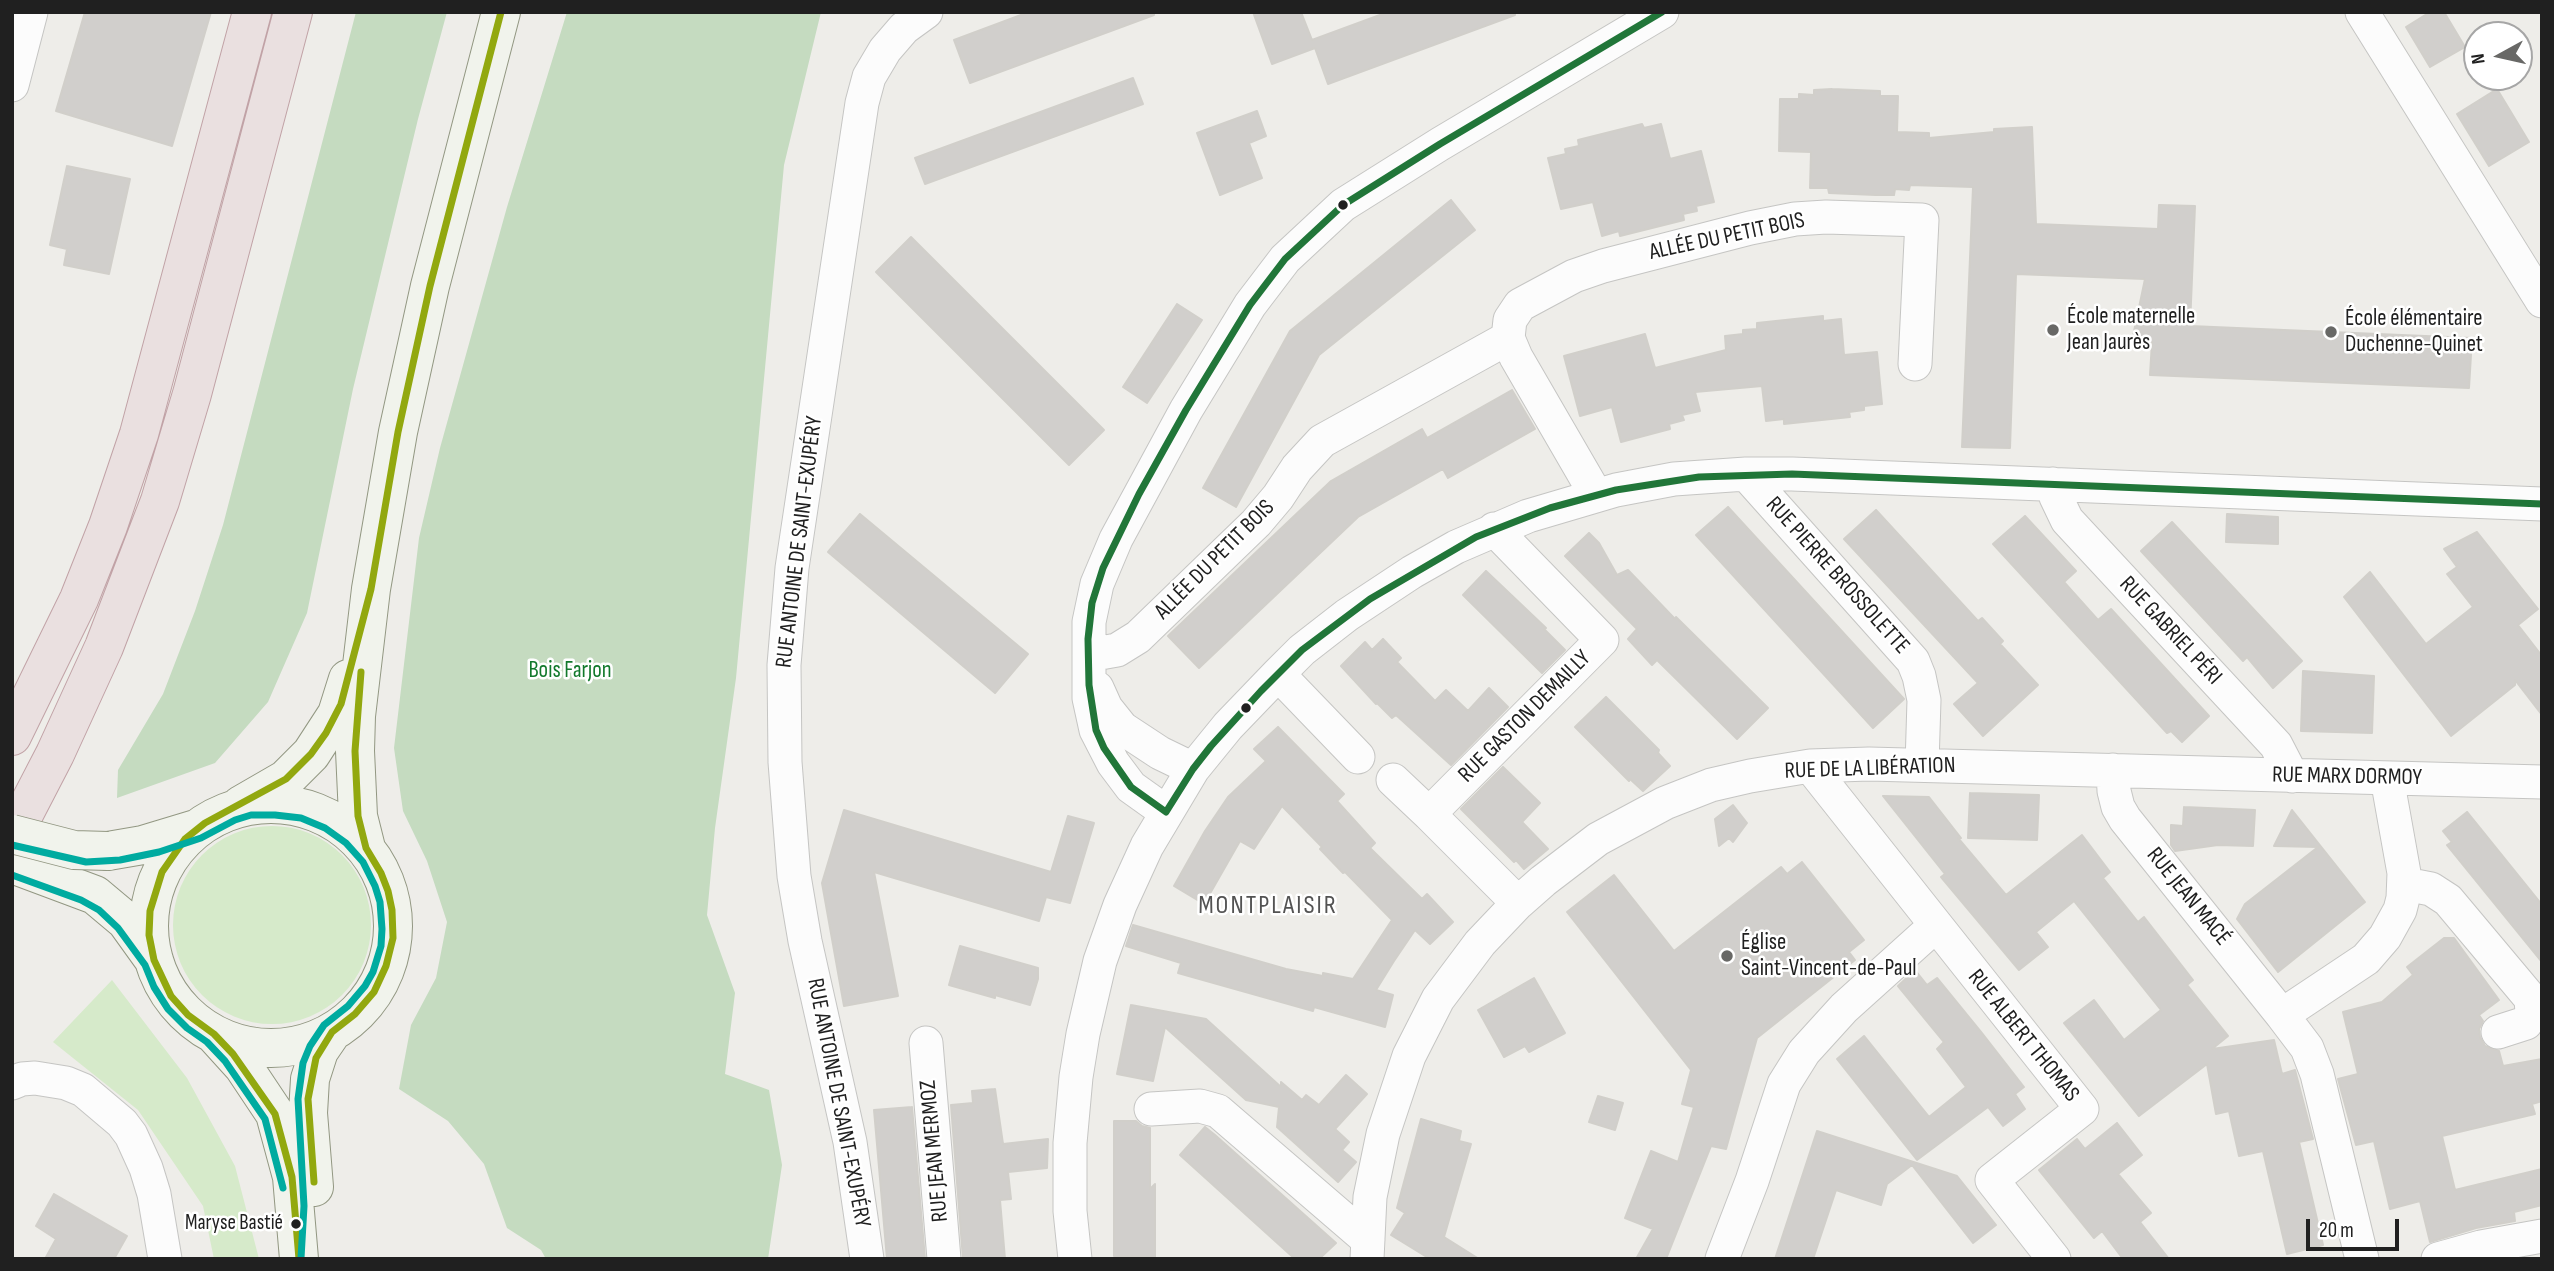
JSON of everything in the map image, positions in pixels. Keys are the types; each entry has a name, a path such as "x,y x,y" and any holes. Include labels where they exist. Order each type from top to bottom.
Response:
{"highway":[{"path":"12,736 79,599 108,526 139,434 252,12"},
{"path":"12,836 55,754 104,647 160,501 192,394 293,12"}],"main road":[{"path":"366,848 358,816 355,741 371,589 394,454 421,325 453,190 501,12"},
{"path":"12,836 74,850 108,851 143,845 198,828 286,779 311,754 326,733 345,692 371,589"},
{"path":"214,1034 243,1045 273,1048 304,1044 332,1032 348,1021 368,1000 383,976 391,948 393,919 388,891 382,873 366,848 338,824 304,808 267,804 231,810"},
{"path":"198,828 174,851 158,879 150,911 149,935 154,960 176,1003 214,1034 243,1066 275,1114 292,1177 299,1259"},
{"path":"12,864 95,895 126,922 154,960"},
{"path":"311,1259 315,1206 308,1099 316,1058 332,1032"}],"street":[{"path":"12,85 31,12"},
{"name":"RUE ANTOINE DE SAINT-EXUPÉRY","path":"867,1259 850,1142 797,898 786,786 784,665 792,568 862,103 869,77 886,50 904,28 926,12"},
{"path":"1166,812 1130,787 1104,748 1097,730 1090,698 1089,622 1092,603 1116,538 1186,410 1250,305 1285,259 1343,205 1662,12"},
{"path":"2362,12 2539,290"},
{"name":"ALLÉE DU PETIT BOIS","path":"1089,655 1116,650 1138,637 1256,523 1278,497 1305,457 1322,442 1508,338 1510,320 1520,305 1561,282 1603,266 1795,219 1826,217 1922,220 1915,364"},
{"path":"1508,338 1516,357 1596,495"},
{"path":"1075,1259 1070,1211 1070,1143 1083,1034 1100,961 1120,905 1147,846 1193,769 1228,726 1278,674 1323,634 1370,599 1435,559 1494,529 1550,508 1596,495 1656,482 1746,474 2542,504"},
{"name":"RUE PIERRE BROSSOLETTE","path":"1746,474 1913,661 1924,700 1922,765"},
{"name":"RUE GABRIEL PÉRI","path":"2053,484 2067,520 2276,745 2292,776"},
{"name":"RUE GASTON DEMAILLY","path":"1429,814 1602,640 1494,529"},
{"path":"1089,655 1101,697 1122,728 1160,753 1193,769"},
{"path":"1278,674 1358,757"},
{"name":"RUE DE LA LIBÉRATION","path":"1368,1250 1370,1197 1378,1153 1409,1056 1426,1019 1462,964 1518,903 1588,845 1643,813 1711,785 1810,766 1922,765 2152,772"},
{"path":"1722,1259 1752,1181 1784,1084 1804,1052 1844,1008 1935,926 1810,766"},
{"name":"RUE JEAN MACÉ","path":"2113,770 2113,791 2125,819 2307,1048 2362,1259"},
{"name":"RUE MARX DORMOY","path":"2152,772 2542,782"},
{"path":"2282,1014 2355,968 2377,947 2400,911 2405,884 2388,778"},
{"path":"1393,780 1518,903"},
{"path":"2405,884 2431,889 2448,900 2531,999 2532,1013 2526,1023 2498,1032"},
{"name":"RUE ALBERT THOMAS","path":"1935,926 2082,1109 1992,1180 2054,1259"},
{"name":"RUE JEAN MERMOZ","path":"926,1043 944,1259"},
{"path":"12,1083 35,1078 66,1083 83,1090 122,1123 131,1135 146,1168 154,1194 165,1259"},
{"path":"1151,1109 1200,1106 1218,1111 1368,1250"},
{"path":"2438,1259 2481,1247 2542,1236"}],"green space":[{"path":"356,12 447,12 418,119 353,389 307,613 268,702 215,763 117,798 118,770 163,694 195,611 223,525"},
{"name":"Bois Farjon","path":"567,12 821,12 784,165 736,678 715,828 707,915 735,993 725,1074 769,1090 782,1165 768,1259 546,1259 541,1250 507,1228 484,1164 448,1121 399,1089 411,1025 436,978 447,922 427,861 403,811 394,748 419,538 440,448 507,207"},
{"path":"272,826 310,834 342,855 363,887 371,925 363,963 342,995 310,1016 272,1024 234,1016 202,995 181,963 173,925 181,887 202,855 234,834"},
{"path":"112,980 187,1078 235,1166 259,1259 214,1259 203,1206 138,1110 53,1042"}],"building":[{"path":"85,12 211,12 172,146 56,111"},
{"path":"1029,12 1154,12 1154,15 970,83 954,40"},
{"path":"1253,12 1301,12 1312,40 1388,12 1515,12 1515,15 1328,84 1315,48 1272,64"},
{"path":"2430,12 2444,12 2463,48 2430,67 2406,27"},
{"path":"1133,78 1143,104 925,184 915,158"},
{"path":"1814,90 1880,91 1880,96 1898,96 1897,132 1929,133 1929,138 2032,127 2036,224 2158,229 2159,205 2195,206 2190,326 2472,338 2469,388 2150,375 2152,342 2132,341 2145,279 2016,274 2010,448 1962,447 1973,187 1910,185 1909,190 1895,189 1894,195 1829,193 1828,188 1810,188 1811,152 1779,151 1780,99 1799,99 1799,94 1814,95"},
{"path":"2494,91 2498,91 2529,142 2489,166 2457,114"},
{"path":"1257,111 1266,136 1249,143 1262,178 1220,195 1197,133"},
{"path":"1642,124 1644,128 1661,124 1670,159 1701,151 1714,202 1696,206 1697,211 1683,214 1684,220 1620,236 1619,231 1602,236 1593,202 1561,209 1548,158 1566,154 1565,149 1579,146 1578,140"},
{"path":"67,166 130,179 109,274 64,265 67,249 50,245"},
{"path":"1451,200 1475,230 1319,355 1236,507 1203,488 1290,331"},
{"path":"911,237 1104,430 1069,465 876,272"},
{"path":"1177,304 1202,320 1147,403 1123,387"},
{"path":"1823,316 1823,321 1841,319 1844,355 1877,352 1882,404 1864,406 1864,410 1849,412 1850,417 1784,424 1784,419 1766,421 1762,386 1695,392 1700,411 1682,415 1684,420 1669,424 1670,429 1621,442 1612,407 1580,416 1564,356 1645,334 1655,368 1726,350 1725,336 1757,329 1757,323"},
{"path":"1512,390 1535,429 1448,478 1443,469 1358,517 1199,668 1168,636 1331,481 1422,429 1427,438"},
{"path":"1728,507 1904,699 1873,728 1696,535"},
{"path":"1876,510 1978,621 1982,618 2003,641 2000,644 2038,685 1983,736 1954,704 1978,683 1844,539"},
{"path":"860,514 1028,654 995,693 828,552"},
{"path":"2227,514 2278,517 2278,544 2226,542"},
{"path":"2025,516 2076,571 2064,582 2098,620 2111,609 2209,716 2182,742 2171,731 2167,733 1993,544"},
{"path":"2172,522 2302,661 2273,688 2247,657 2243,661 2141,551"},
{"path":"2477,532 2538,609 2518,625 2542,656 2542,715 2515,680 2515,685 2451,736 2344,597 2370,572 2426,644 2473,607 2447,574 2457,567 2444,549"},
{"path":"1589,533 1599,543 1617,575 1628,570 1768,708 1737,739 1657,660 1652,665 1628,639 1637,629 1565,556"},
{"path":"1486,571 1546,628 1544,629 1565,650 1542,673 1463,595"},
{"path":"1383,639 1401,658 1397,662 1435,701 1446,690 1468,711 1489,688 1508,707 1451,765 1396,715 1392,718 1376,704 1341,666 1365,642 1372,650"},
{"path":"2303,671 2374,676 2372,733 2301,731"},
{"path":"1606,697 1659,750 1658,753 1670,766 1643,791 1630,779 1629,781 1575,727"},
{"path":"1278,727 1344,794 1337,801 1375,843 1370,848 1422,899 1427,894 1453,922 1430,944 1415,930 1394,961 1376,990 1393,995 1385,1027 1314,1007 1313,1011 1178,973 1181,963 1126,946 1133,925 1286,969 1353,979 1392,920 1345,872 1343,873 1282,806 1254,849 1240,841 1204,904 1174,886 1228,797 1266,761 1254,749"},
{"path":"1503,767 1540,803 1522,822 1548,849 1524,869 1461,809"},
{"path":"1970,793 2039,795 2037,840 1968,838"},
{"path":"1883,796 1929,797 1961,838 1958,838 2006,895 2082,835 2110,872 2103,878 2138,922 2144,917 2193,980 2187,985 2228,1036 2212,1049 2274,1040 2282,1074 2295,1070 2313,1139 2299,1142 2323,1245 2287,1254 2263,1151 2239,1156 2229,1111 2216,1114 2207,1064 2139,1116 2064,1023 2094,1000 2124,1040 2161,1010 2074,901 2036,932 2048,947 2019,970 1941,877 1945,874"},
{"path":"1733,805 1747,823 1733,842 1729,838 1719,846 1715,819"},
{"path":"2184,807 2255,810 2253,846 2218,845 2175,851 2171,845 2171,825 2183,826"},
{"path":"844,810 1051,872 1068,816 1094,823 1070,903 1046,897 1039,921 874,872 898,996 844,1006 822,883"},
{"path":"2292,810 2365,902 2278,972 2237,919 2245,904 2318,847 2274,846"},
{"path":"2467,812 2542,905 2542,962 2447,845 2452,842 2443,831"},
{"name":"Église Saint-Vincent-de-Paul","path":"1802,862 1864,940 1849,952 1855,960 1757,1038 1726,1149 1711,1146 1666,1259 1636,1259 1653,1229 1625,1218 1651,1151 1678,1162 1694,1107 1682,1104 1691,1070 1567,912 1614,875 1674,951 1781,867 1787,874"},
{"path":"2444,938 2454,938 2499,1000 2479,1015 2483,1021 2479,1029 2480,1037 2485,1046 2499,1051 2503,1066 2542,1059 2542,1101 2532,1104 2535,1114 2442,1136 2455,1190 2542,1169 2542,1205 2514,1212 2515,1221 2476,1228 2430,1242 2420,1201 2390,1209 2374,1141 2356,1145 2338,1079 2358,1074 2343,1012 2382,1002 2413,975 2407,967"},
{"path":"960,946 1038,968 1038,979 1030,1005 949,985"},
{"path":"1915,970 1927,985 1937,978 1981,1032 2024,1087 2015,1094 2025,1109 2003,1126 1988,1107 1917,1160 1837,1059 1864,1036 1929,1117 1966,1087 1937,1049 1944,1042 1898,986"},
{"path":"1534,978 1565,1033 1529,1052 1525,1046 1504,1057 1478,1010"},
{"path":"1131,1005 1206,1019 1281,1087 1281,1082 1302,1100 1306,1095 1319,1105 1346,1075 1367,1094 1335,1129 1349,1142 1342,1150 1356,1162 1338,1182 1277,1127 1279,1107 1246,1100 1165,1027 1153,1081 1117,1074"},
{"path":"995,1089 1003,1144 1048,1139 1047,1168 1008,1172 1011,1199 1000,1200 1005,1259 963,1259 951,1105 973,1103 972,1091"},
{"path":"1598,1096 1623,1103 1615,1130 1589,1122"},
{"path":"912,1107 925,1259 887,1259 874,1110"},
{"path":"1421,1119 1461,1131 1459,1141 1471,1144 1444,1237 1479,1259 1430,1259 1391,1235 1405,1213 1397,1208"},
{"path":"1114,1121 1136,1121 1150,1128 1150,1189 1155,1184 1155,1257 1114,1256"},
{"path":"2117,1123 2142,1155 2118,1174 2151,1213 2140,1222 2169,1259 2123,1259 2102,1231 2094,1238 2039,1170 2077,1139 2085,1149"},
{"path":"1205,1127 1336,1243 1319,1259 1295,1259 1180,1155"},
{"path":"1817,1131 1957,1176 1996,1225 1973,1243 1912,1165 1887,1184 1881,1205 1836,1190 1813,1259 1775,1259"},
{"path":"54,1194 127,1236 114,1259 45,1259 56,1239 36,1226"}],"transit line":[{"path":"299,1259 292,1177 275,1114 233,1054 214,1034 188,1015 171,996 154,960 149,935 150,911 162,872 185,839 205,823 286,779 311,754 341,704 371,589 398,432 430,286 501,12"},
{"path":"1662,12 1343,205 1285,259 1250,305 1139,494 1103,568 1092,603 1088,639 1089,685 1096,730 1104,748 1131,787 1166,812 1211,746 1261,691 1302,650 1370,599 1476,537 1550,508 1616,490 1699,477 1792,474 2542,504"},
{"path":"314,1182 308,1099 316,1058 332,1032 355,1014 374,992 386,966 393,938 388,891 366,848 358,816 355,751 361,672"},
{"path":"12,845 86,862 120,860 159,852 201,838 235,820 251,815 275,815 301,818 325,828 346,843 363,862 380,902 381,946 373,972 365,986 348,1006 324,1025 303,1063 298,1099 304,1206 301,1258"},
{"path":"12,875 81,900 99,910 118,928 145,965 154,987 168,1009 225,1061 265,1119 283,1188"}],"place":[{"name":"École maternelle Jean Jaurès","path":"2053,330"},
{"name":"École élémentaire Duchenne-Quinet","path":"2331,332"},
{"name":"Église Saint-Vincent-de-Paul","path":"1727,956"},
{"name":"Maryse Bastié","path":"296,1224"}],"district":[{"name":"MONTPLAISIR","path":"1268,906"}]}
